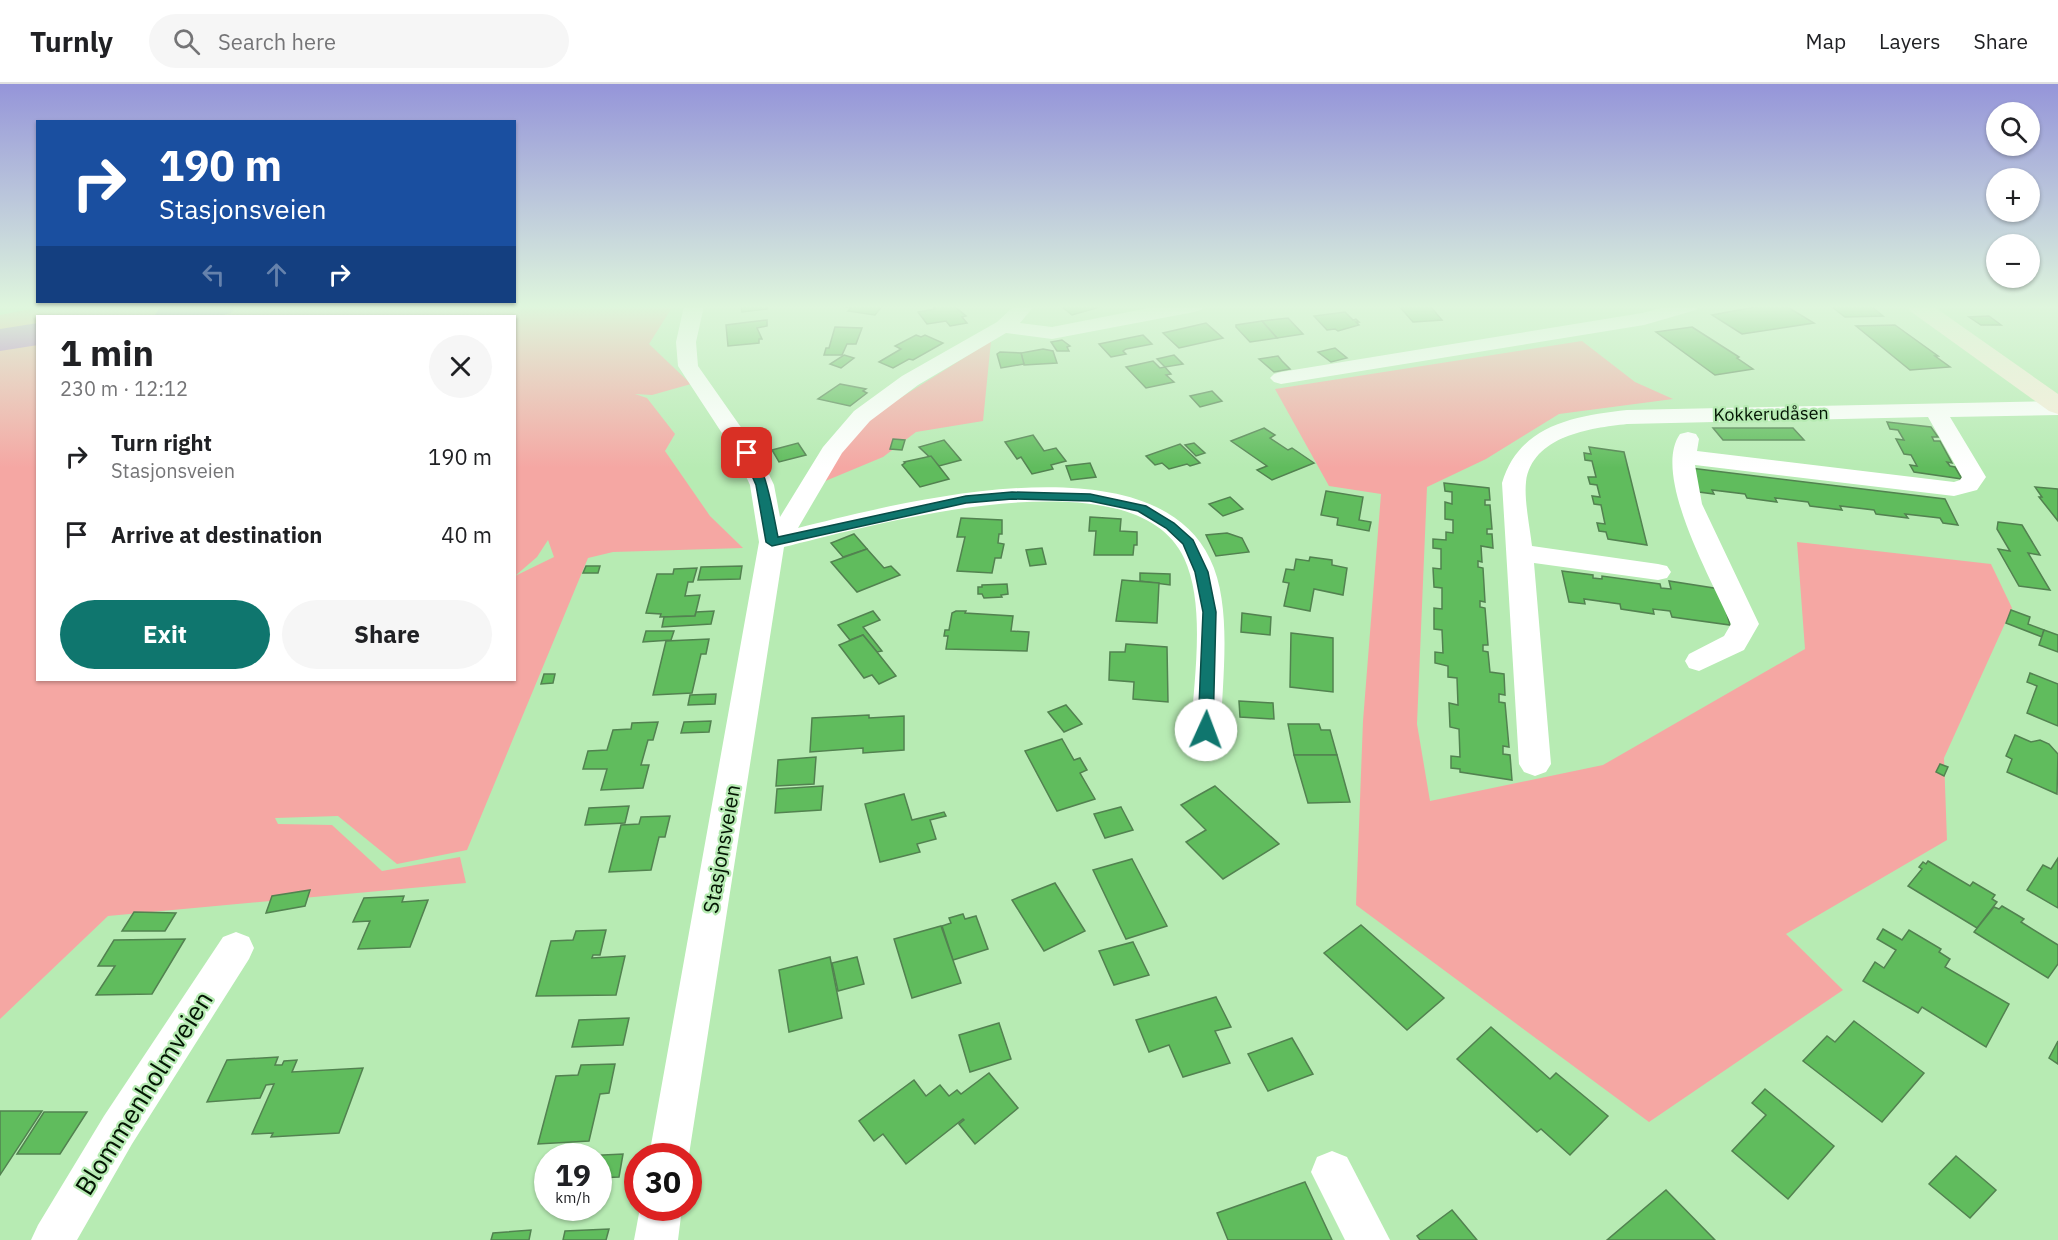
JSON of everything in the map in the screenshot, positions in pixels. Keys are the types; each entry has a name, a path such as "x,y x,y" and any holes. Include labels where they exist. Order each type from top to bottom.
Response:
{"main road":[{"path":"1993,360 2058,407"}],"street":[{"name":"Stasjonsveien","path":"672,1143 772,542 762,485 747,453 688,366 687,360"},
{"path":"772,542 792,518 826,457 840,437 897,390 947,360"},
{"path":"1281,378 1392,360"},
{"name":"Kokkerudåsen","path":"1521,553 1514,483 1516,469 1526,454 1540,442 1559,432 1605,419 2058,407"},
{"path":"1686,457 1954,489 1969,485 1974,477 1935,410"},
{"path":"1678,416 1688,435 1689,446 1683,468 1690,504 1745,624 1734,643 1699,661"},
{"path":"772,542 900,512 978,498 1012,495 1090,497 1142,508 1170,525 1188,542 1202,572 1209,612 1206,730"},
{"path":"1535,764 1521,553 1658,572"},
{"name":"Blommenholmveien","path":"53,1240 117,1130 237,948"},
{"path":"1332,1172 1368,1240"},
{"path":"656,1240 659,1221"}],"shaded area":[{"path":"0,360 36,360 36,681 516,681 516,576 554,557 548,540 537,557 516,575 516,360 666,360 691,384 652,395 635,394 647,398 675,434 665,451 710,516 743,548 613,552 588,558 467,850 397,864 338,816 275,818 278,824 332,825 382,871 460,857 466,883 108,916 0,1019"},
{"path":"961,360 989,360 983,421 916,432 883,457 823,482 848,442 873,415"},
{"path":"1461,360 1606,360 1635,382 1673,399 1559,414 1486,459 1427,487 1417,724 1430,801 1603,765 1805,649 1797,542 1991,564 2012,608 1944,758 1947,840 1786,934 1843,990 1649,1122 1356,905 1363,721 1381,494 1329,486 1275,389"}],"building":[{"path":"836,360 851,360 841,368 830,364"},
{"path":"882,360 907,360 893,368 879,362"},
{"path":"999,360 1023,360 1024,364 1001,368"},
{"path":"1023,360 1056,360 1057,363 1024,365"},
{"path":"1158,360 1179,360 1183,364 1165,367"},
{"path":"1260,360 1281,360 1290,369 1274,372"},
{"path":"1694,360 1740,360 1753,369 1715,375"},
{"path":"1898,360 1940,360 1950,367 1910,370"},
{"path":"1153,361 1160,368 1165,367 1171,374 1166,375 1174,382 1146,388 1126,367"},
{"path":"840,384 866,389 863,391 867,393 850,406 818,399"},
{"path":"1212,391 1222,401 1200,407 1190,396"},
{"path":"1887,422 1931,427 1938,437 1932,437 1934,441 1940,441 1952,463 1947,462 1950,466 1955,467 1962,479 1914,472 1910,465 1917,466 1911,455 1904,454 1896,439 1904,440 1898,430 1890,429"},
{"path":"1264,428 1275,435 1270,438 1288,450 1292,448 1314,463 1272,480 1257,470 1267,466 1231,441"},
{"path":"1713,428 1793,428 1804,440 1723,440"},
{"path":"1033,435 1044,451 1056,448 1066,461 1051,465 1053,469 1032,474 1021,457 1017,459 1005,442"},
{"path":"893,439 905,440 902,450 890,449"},
{"path":"944,440 961,460 939,466 919,447"},
{"path":"798,443 806,455 779,462 772,450"},
{"path":"1194,443 1205,453 1196,456 1185,445"},
{"path":"1180,444 1200,463 1169,469 1162,463 1155,465 1146,456"},
{"path":"1589,447 1624,452 1647,545 1608,539 1606,532 1599,531 1597,523 1605,524 1601,505 1594,504 1592,496 1600,497 1597,485 1590,484 1588,477 1596,477 1592,461 1585,460 1584,453 1591,454"},
{"path":"931,456 949,479 920,487 902,465 904,462"},
{"path":"1090,463 1096,477 1071,480 1066,466"},
{"path":"1690,468 1945,499 1958,525 1943,523 1940,518 1905,514 1908,518 1876,514 1874,510 1840,506 1842,510 1810,506 1808,502 1775,498 1777,502 1747,498 1745,494 1712,490 1714,494 1699,492"},
{"path":"1444,483 1489,488 1490,500 1485,500 1485,505 1490,505 1492,529 1487,529 1487,534 1492,534 1493,548 1481,546 1482,562 1478,561 1478,567 1483,568 1485,602 1480,601 1480,607 1485,608 1488,645 1483,645 1483,651 1488,652 1490,672 1504,674 1505,695 1499,694 1499,702 1505,703 1509,747 1503,746 1503,754 1510,755 1512,780 1460,772 1460,769 1451,768 1451,756 1460,757 1459,729 1450,727 1449,703 1458,705 1457,678 1448,677 1448,666 1435,663 1435,652 1443,653 1442,630 1434,629 1434,608 1442,609 1442,588 1434,587 1433,568 1441,569 1441,549 1433,548 1433,539 1446,540 1446,532 1453,533 1453,520 1445,519 1445,502 1452,504 1452,492 1445,491"},
{"path":"2035,487 2058,489 2058,521 2039,497 2042,497"},
{"path":"1326,491 1363,497 1359,520 1371,522 1369,531 1337,525 1338,518 1321,515"},
{"path":"1230,497 1243,509 1223,516 1209,504"},
{"path":"1090,517 1121,519 1120,531 1137,532 1137,545 1134,545 1133,555 1094,555 1096,531 1089,531"},
{"path":"961,518 1002,520 1002,534 999,534 998,543 1004,544 1001,558 995,558 992,573 957,571 965,537 957,537"},
{"path":"1998,522 2022,525 2040,555 2028,553 2050,590 2019,586 1998,549 2010,551 1997,529"},
{"path":"1227,533 1242,538 1249,552 1216,556 1206,535"},
{"path":"854,534 867,549 843,557 831,543"},
{"path":"1042,548 1046,564 1030,566 1026,550"},
{"path":"867,549 884,568 891,566 900,575 857,592 831,562"},
{"path":"1310,557 1332,560 1332,565 1347,568 1343,595 1314,589 1310,611 1284,606 1289,583 1283,582 1286,569 1294,570 1296,559 1309,561"},
{"path":"586,566 600,566 598,573 583,573"},
{"path":"742,566 740,579 698,580 701,567"},
{"path":"697,568 693,582 688,582 685,596 700,595 695,616 660,617 661,614 646,613 657,574 673,574 674,569"},
{"path":"1562,571 1593,575 1593,578 1602,579 1602,576 1660,584 1661,588 1671,589 1669,581 1720,589 1730,625 1672,617 1670,611 1653,609 1654,614 1621,609 1620,604 1584,599 1585,604 1569,602"},
{"path":"1140,573 1170,574 1170,585 1140,581"},
{"path":"1122,580 1159,583 1157,623 1116,621"},
{"path":"1007,584 1008,594 1001,595 1002,597 984,598 982,594 978,594 978,587 982,585"},
{"path":"2011,610 2030,617 2028,624 2044,630 2042,637 2006,623"},
{"path":"714,611 711,624 662,627 664,617 695,616 696,612"},
{"path":"873,611 880,620 863,627 882,651 877,652 863,635 850,640 838,625"},
{"path":"956,611 1013,616 1011,631 1029,632 1027,651 946,649 948,636 944,636 945,630 949,630 952,613"},
{"path":"1242,613 1271,617 1270,635 1241,632"},
{"path":"2044,630 2058,635 2058,652 2039,645"},
{"path":"646,631 674,631 671,640 643,642"},
{"path":"1291,633 1333,638 1333,692 1290,687"},
{"path":"863,635 896,676 879,684 872,675 864,678 839,645"},
{"path":"709,639 706,654 701,654 692,693 653,695 666,641"},
{"path":"1126,644 1167,647 1168,702 1133,699 1134,682 1109,680 1110,652 1125,652"},
{"path":"2030,673 2058,684 2058,726 2027,713 2037,686 2027,682"},
{"path":"544,674 555,674 553,683 541,684"},
{"path":"716,694 715,704 688,705 690,695"},
{"path":"1239,701 1273,703 1274,719 1240,717"},
{"path":"1066,705 1082,724 1064,732 1048,712"},
{"path":"869,715 869,718 904,716 904,750 863,753 863,748 810,752 812,718"},
{"path":"711,721 709,732 681,733 684,722"},
{"path":"658,722 653,740 648,740 641,765 649,765 643,788 601,790 607,769 583,769 588,751 607,750 613,730 631,729 632,723"},
{"path":"1288,724 1319,724 1321,730 1330,730 1337,755 1294,755"},
{"path":"2015,735 2031,742 2040,740 2049,744 2058,754 2057,794 2007,772 2012,759 2006,756"},
{"path":"1062,739 1074,760 1080,758 1087,770 1080,773 1095,799 1057,811 1025,751"},
{"path":"1294,755 1337,755 1350,802 1308,803"},
{"path":"816,757 814,784 776,786 778,760"},
{"path":"1940,764 1948,767 1944,776 1936,772"},
{"path":"823,786 821,810 775,813 777,789"},
{"path":"1215,786 1279,844 1223,879 1186,842 1206,830 1181,805"},
{"path":"904,794 912,820 944,812 946,816 930,820 936,839 917,844 920,852 880,862 865,804"},
{"path":"629,806 625,823 585,825 589,808"},
{"path":"1121,807 1133,830 1105,838 1094,814"},
{"path":"670,816 665,837 659,837 651,870 609,872 621,825 639,824 641,817"},
{"path":"2058,858 2058,908 2027,890 2043,865 2051,869"},
{"path":"1132,859 1167,926 1126,939 1093,870"},
{"path":"1928,861 1970,886 1973,882 1995,895 1992,899 1997,902 1977,928 1908,886 1922,869 1919,867 1923,862 1926,864"},
{"path":"1055,883 1085,931 1044,951 1012,900"},
{"path":"310,890 305,906 266,913 272,896"},
{"path":"404,896 402,902 428,900 410,947 358,949 370,921 353,922 364,898"},
{"path":"2002,906 2024,919 2021,922 2058,945 2058,964 2048,978 1974,932 1994,907 1999,909"},
{"path":"134,912 176,913 165,931 122,931"},
{"path":"963,914 965,919 976,916 988,949 953,960 942,926 951,923 949,918"},
{"path":"1361,925 1444,998 1407,1030 1324,953"},
{"path":"941,926 961,983 912,998 894,939"},
{"path":"1883,929 1902,940 1909,930 1941,949 1939,952 1950,959 1945,967 2009,1004 1986,1047 1922,1007 1918,1013 1863,981 1875,962 1884,968 1896,950 1877,939"},
{"path":"606,930 600,955 593,955 592,958 625,956 616,995 536,996 551,941 573,940 576,931"},
{"path":"185,939 152,994 96,995 115,966 98,966 114,940"},
{"path":"1133,942 1149,975 1114,985 1099,951"},
{"path":"830,957 842,1018 789,1032 779,970"},
{"path":"857,957 864,984 838,991 832,963"},
{"path":"1216,997 1231,1027 1215,1031 1230,1063 1183,1077 1169,1045 1149,1052 1136,1020"},
{"path":"629,1018 623,1045 572,1047 579,1020"},
{"path":"1854,1021 1924,1073 1882,1122 1803,1061 1827,1036 1835,1042"},
{"path":"999,1023 1011,1059 970,1072 959,1035"},
{"path":"1491,1027 1550,1079 1556,1073 1608,1116 1570,1155 1541,1129 1537,1132 1457,1059"},
{"path":"1292,1038 1313,1074 1268,1091 1248,1054"},
{"path":"2058,1041 2058,1064 2049,1058"},
{"path":"278,1057 275,1065 282,1065 284,1061 297,1060 292,1072 363,1068 339,1133 271,1137 273,1133 252,1134 274,1084 266,1085 260,1098 207,1102 227,1060"},
{"path":"615,1064 609,1093 600,1094 589,1141 538,1143 556,1076 578,1075 581,1065"},
{"path":"989,1073 1018,1108 975,1144 959,1124 963,1119 906,1164 883,1134 874,1141 859,1121 914,1080 926,1096 940,1085 949,1096 957,1090 961,1094"},
{"path":"1765,1089 1834,1146 1788,1199 1732,1151 1766,1115 1752,1103"},
{"path":"0,1111 42,1111 0,1175"},
{"path":"44,1112 87,1112 60,1154 17,1154"},
{"path":"623,1154 619,1177 612,1177 612,1155"},
{"path":"1956,1156 1996,1190 1970,1218 1929,1184"},
{"path":"1305,1182 1332,1240 1228,1240 1217,1213"},
{"path":"1666,1190 1715,1240 1607,1240"},
{"path":"1452,1210 1477,1240 1420,1240 1417,1236"},
{"path":"609,1229 606,1240 563,1240 565,1231"},
{"path":"531,1230 529,1240 491,1240 493,1233"}],"route":[{"path":"747,453 762,485 772,542 966,499 1012,495 1090,497 1142,508 1170,525 1188,542 1202,572 1209,612 1206,730"}]}
